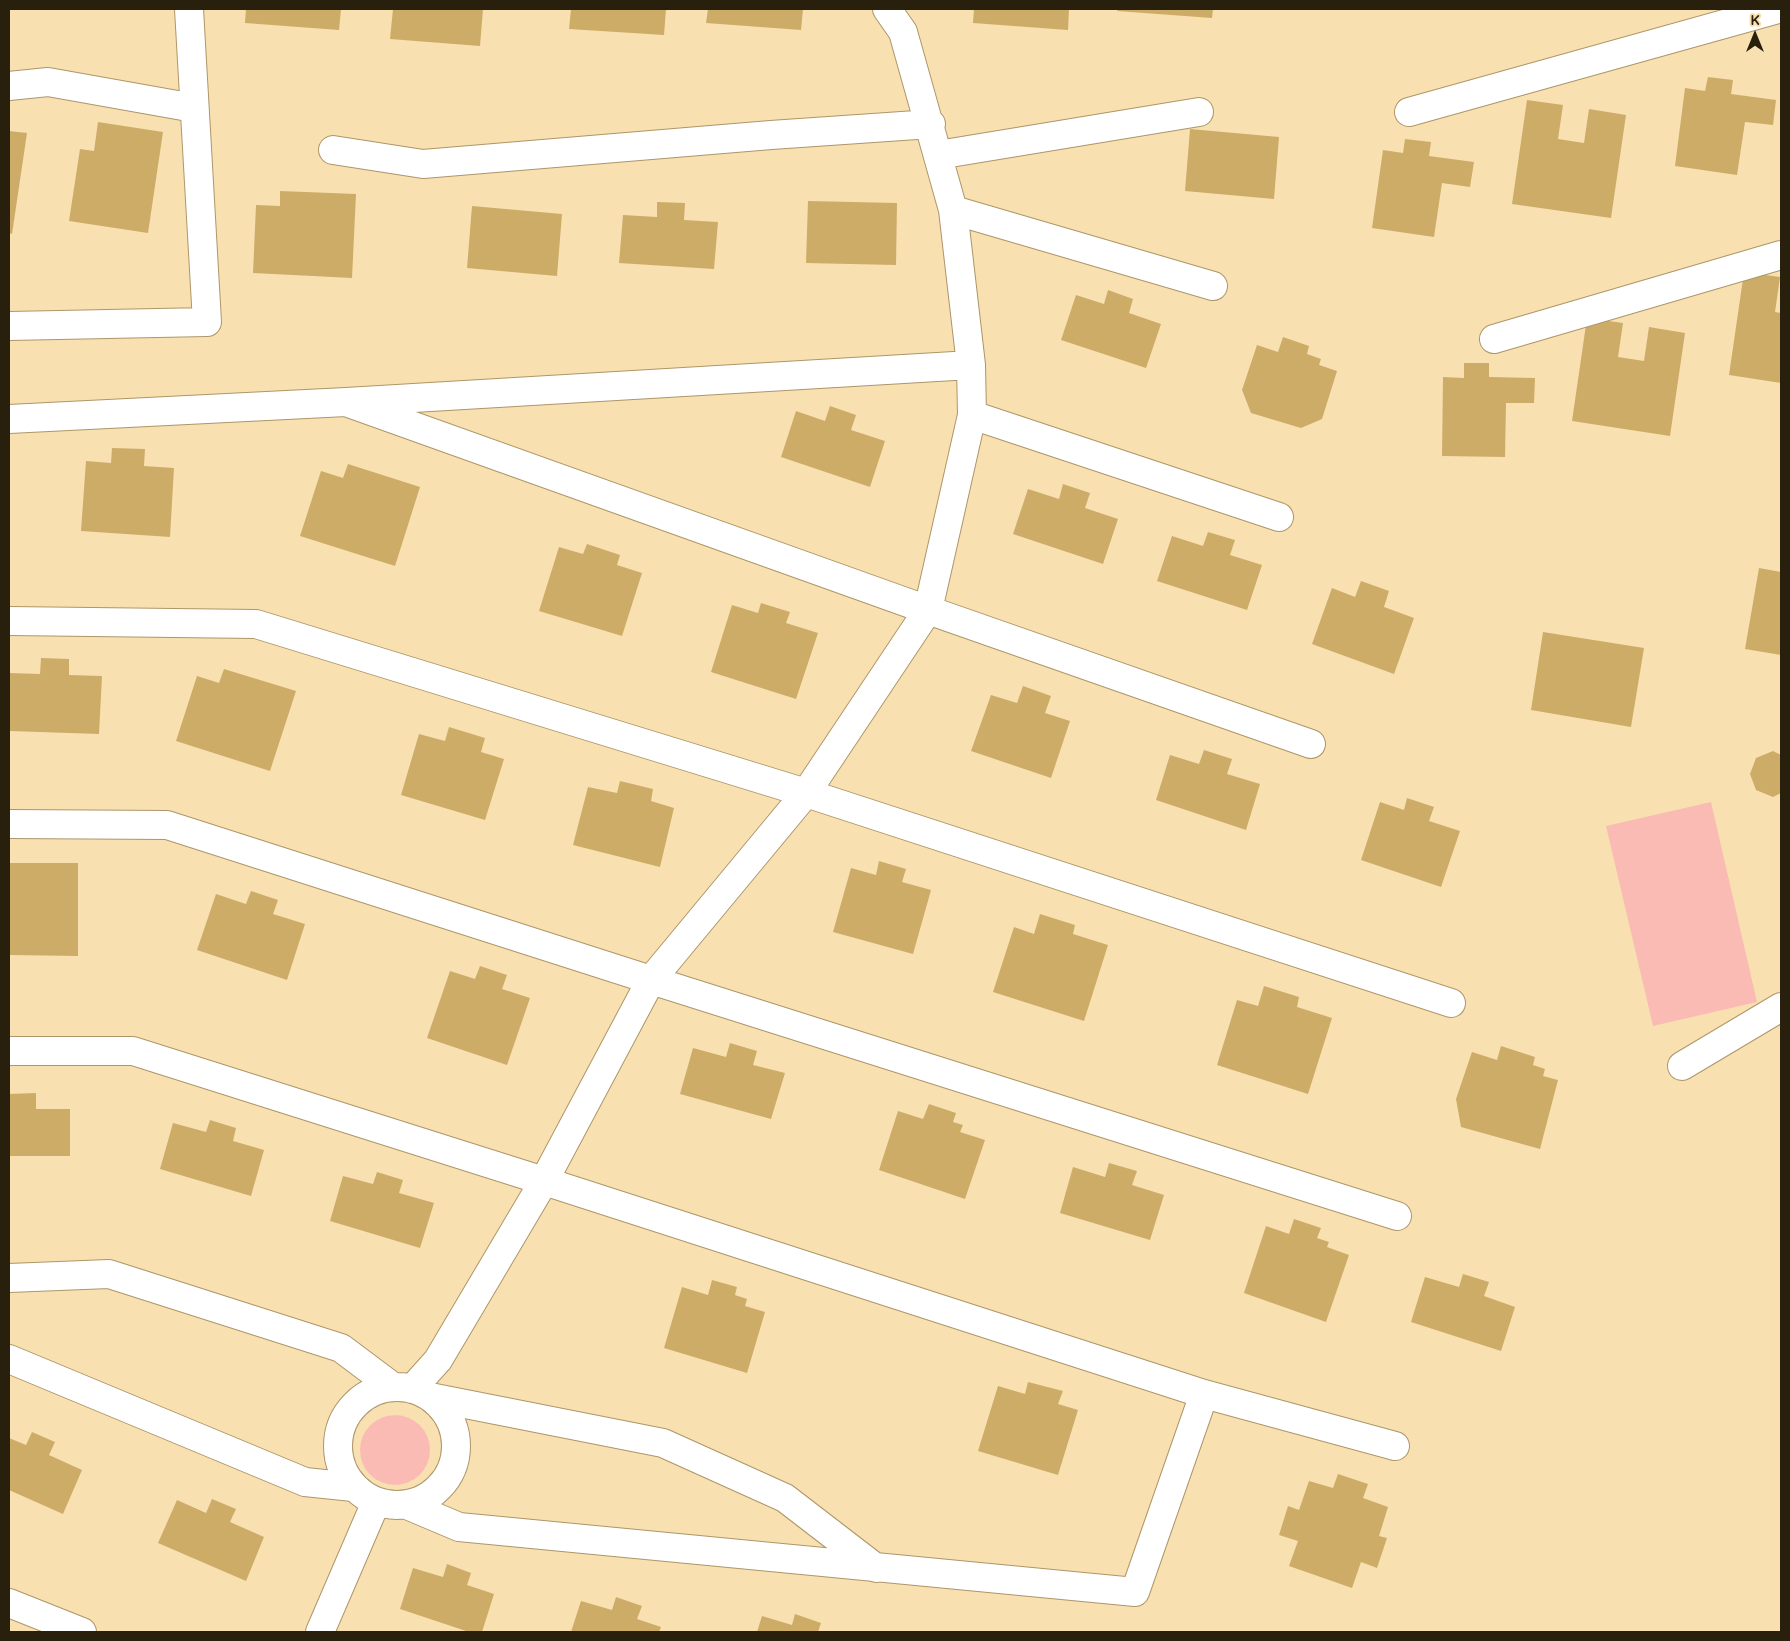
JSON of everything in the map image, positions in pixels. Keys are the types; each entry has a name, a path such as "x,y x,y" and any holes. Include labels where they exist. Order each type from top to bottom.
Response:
{"street":[{"path":"9,326 207,322 189,9"},
{"path":"412,1391 438,1360 544,1181 651,980 806,793 928,610 972,415 971,365 953,210 904,32 887,9"},
{"path":"1409,112 1778,9"},
{"path":"9,86 48,82 194,108"},
{"path":"938,155 1199,112"},
{"path":"333,150 423,164 771,135 930,124"},
{"path":"953,210 1213,286"},
{"path":"1494,339 1781,255"},
{"path":"9,419 346,402 971,365"},
{"path":"346,402 928,610 1311,744"},
{"path":"972,415 1280,518"},
{"path":"9,621 256,624 806,793 1452,1003"},
{"path":"9,824 167,824 651,980 1397,1216"},
{"path":"1682,1066 1781,1007"},
{"path":"9,1051 134,1051 1204,1394 1395,1446"},
{"path":"9,1278 109,1274 341,1348 412,1391 445,1411 454,1429 457,1449 453,1468 442,1486 427,1498 408,1505 388,1505 376,1502 368,1499 353,1487 342,1471 338,1452 338,1433 346,1416 358,1401 374,1392 412,1391 663,1443 785,1498 876,1568"},
{"path":"9,1359 305,1482 353,1487"},
{"path":"408,1505 459,1527 1134,1592 1204,1394"},
{"path":"320,1632 376,1502"},
{"path":"9,1603 82,1632"}],"shaded area":[{"path":"1711,802 1757,1002 1653,1026 1606,826"},
{"path":"395,1415 408,1418 420,1425 427,1437 430,1450 427,1463 420,1475 408,1482 395,1485 382,1482 370,1475 363,1463 360,1450 363,1437 370,1425 382,1418"}],"building":[{"path":"246,9 341,9 339,30 245,23"},
{"path":"393,9 483,9 480,46 390,39"},
{"path":"571,9 666,9 664,35 569,29"},
{"path":"708,9 803,9 801,30 706,23"},
{"path":"974,9 1069,9 1068,30 973,23"},
{"path":"1118,9 1213,9 1212,18 1117,11"},
{"path":"1708,77 1733,80 1731,94 1776,100 1773,125 1745,122 1737,175 1675,166 1685,88 1705,91"},
{"path":"1527,100 1563,105 1558,139 1584,143 1589,109 1626,115 1611,218 1512,204"},
{"path":"98,122 163,132 148,233 69,221 80,149 94,151"},
{"path":"1190,129 1279,137 1274,199 1185,191"},
{"path":"9,131 27,133 12,234 9,233"},
{"path":"1405,139 1431,142 1429,156 1474,162 1470,187 1442,183 1434,237 1372,228 1383,150 1403,153"},
{"path":"280,191 356,194 352,278 253,273 256,205 280,206"},
{"path":"808,201 897,203 896,265 806,263"},
{"path":"657,202 685,203 684,220 718,222 714,269 619,263 623,215 657,217"},
{"path":"472,206 562,214 557,276 467,268"},
{"path":"1744,272 1780,277 1775,312 1781,313 1781,383 1729,375"},
{"path":"1108,290 1133,299 1129,313 1161,324 1146,368 1061,340 1076,295 1104,304"},
{"path":"1587,318 1623,323 1618,357 1644,361 1649,327 1685,333 1670,436 1572,421"},
{"path":"1283,337 1309,346 1307,354 1321,359 1319,365 1337,371 1322,419 1301,428 1251,413 1242,390 1257,345 1278,352"},
{"path":"1464,363 1489,363 1489,377 1535,378 1534,403 1506,403 1505,457 1442,456 1443,377 1464,378"},
{"path":"830,406 856,415 851,430 885,441 870,487 781,457 796,411 825,421"},
{"path":"112,448 145,449 144,466 174,468 170,537 81,531 86,461 111,463"},
{"path":"348,464 420,487 395,566 300,536 321,471 343,478"},
{"path":"1063,484 1090,493 1085,508 1118,519 1103,564 1013,534 1028,489 1059,499"},
{"path":"1208,532 1235,540 1230,555 1262,565 1247,610 1157,581 1172,536 1203,546"},
{"path":"587,544 620,555 617,565 642,573 622,636 539,611 559,547 583,554"},
{"path":"1759,568 1781,572 1781,655 1745,649"},
{"path":"1361,581 1389,591 1384,607 1414,618 1394,674 1312,644 1332,588 1355,597"},
{"path":"761,603 790,612 786,623 818,633 796,699 711,672 732,605 758,613"},
{"path":"1543,632 1644,648 1631,727 1531,710"},
{"path":"41,658 69,659 69,675 102,676 99,734 9,731 9,673 40,674"},
{"path":"224,669 296,691 270,771 176,741 197,676 219,683"},
{"path":"1023,686 1051,696 1045,713 1070,721 1051,778 971,751 991,695 1017,703"},
{"path":"449,727 485,738 481,752 504,759 485,820 401,795 419,734 445,741"},
{"path":"1204,750 1232,759 1227,774 1260,784 1246,830 1156,800 1170,755 1199,764"},
{"path":"1773,751 1781,755 1781,793 1773,797 1756,790 1750,774 1756,758"},
{"path":"620,781 653,789 651,801 674,808 660,867 573,845 588,787 617,793"},
{"path":"1407,798 1434,807 1429,821 1460,831 1441,887 1361,860 1380,802 1404,810"},
{"path":"879,861 906,869 902,882 931,890 913,954 833,932 851,868 876,875"},
{"path":"9,863 78,863 78,956 9,955"},
{"path":"251,891 278,900 273,914 305,924 287,980 197,950 216,894 246,904"},
{"path":"1040,914 1075,925 1073,934 1108,945 1084,1021 993,992 1014,927 1034,934"},
{"path":"480,966 507,975 502,989 530,998 507,1065 427,1038 450,971 475,979"},
{"path":"1264,986 1299,997 1297,1007 1332,1018 1308,1094 1217,1065 1237,1000 1258,1006"},
{"path":"730,1043 757,1051 753,1065 785,1073 771,1119 680,1094 693,1048 726,1057"},
{"path":"1501,1046 1535,1057 1533,1065 1545,1069 1543,1076 1558,1080 1540,1149 1461,1127 1456,1099 1472,1052 1497,1060"},
{"path":"36,1093 36,1109 70,1109 70,1156 9,1156 9,1094"},
{"path":"929,1104 956,1113 953,1122 963,1125 960,1132 985,1140 965,1199 879,1170 898,1111 923,1119"},
{"path":"210,1120 236,1128 233,1141 264,1150 251,1196 160,1169 173,1123 206,1132"},
{"path":"1109,1163 1137,1171 1132,1185 1164,1195 1150,1240 1060,1213 1073,1167 1105,1177"},
{"path":"377,1172 403,1180 399,1193 434,1203 420,1248 330,1221 343,1176 373,1184"},
{"path":"1294,1219 1321,1228 1317,1238 1329,1242 1327,1247 1349,1255 1326,1322 1244,1293 1266,1226 1289,1234"},
{"path":"1463,1274 1489,1282 1484,1296 1515,1307 1501,1351 1411,1322 1425,1277 1459,1287"},
{"path":"712,1280 737,1287 735,1295 747,1299 745,1306 765,1312 747,1373 664,1348 682,1287 708,1295"},
{"path":"1028,1382 1063,1391 1058,1404 1078,1410 1058,1475 978,1451 998,1386 1025,1394"},
{"path":"32,1432 55,1442 49,1455 82,1470 63,1514 9,1490 9,1438 26,1445"},
{"path":"1338,1474 1368,1484 1363,1498 1388,1507 1379,1536 1387,1538 1377,1568 1361,1562 1352,1588 1289,1566 1298,1541 1279,1535 1288,1506 1299,1510 1309,1481 1333,1488"},
{"path":"212,1499 236,1509 230,1522 264,1537 246,1581 158,1543 177,1500 206,1513"},
{"path":"447,1564 471,1573 467,1585 494,1594 482,1632 469,1632 400,1609 413,1568 443,1577"},
{"path":"616,1597 642,1606 637,1619 661,1627 659,1632 571,1632 581,1601 612,1610"},
{"path":"795,1614 821,1623 818,1632 757,1632 762,1616 792,1625"}]}
